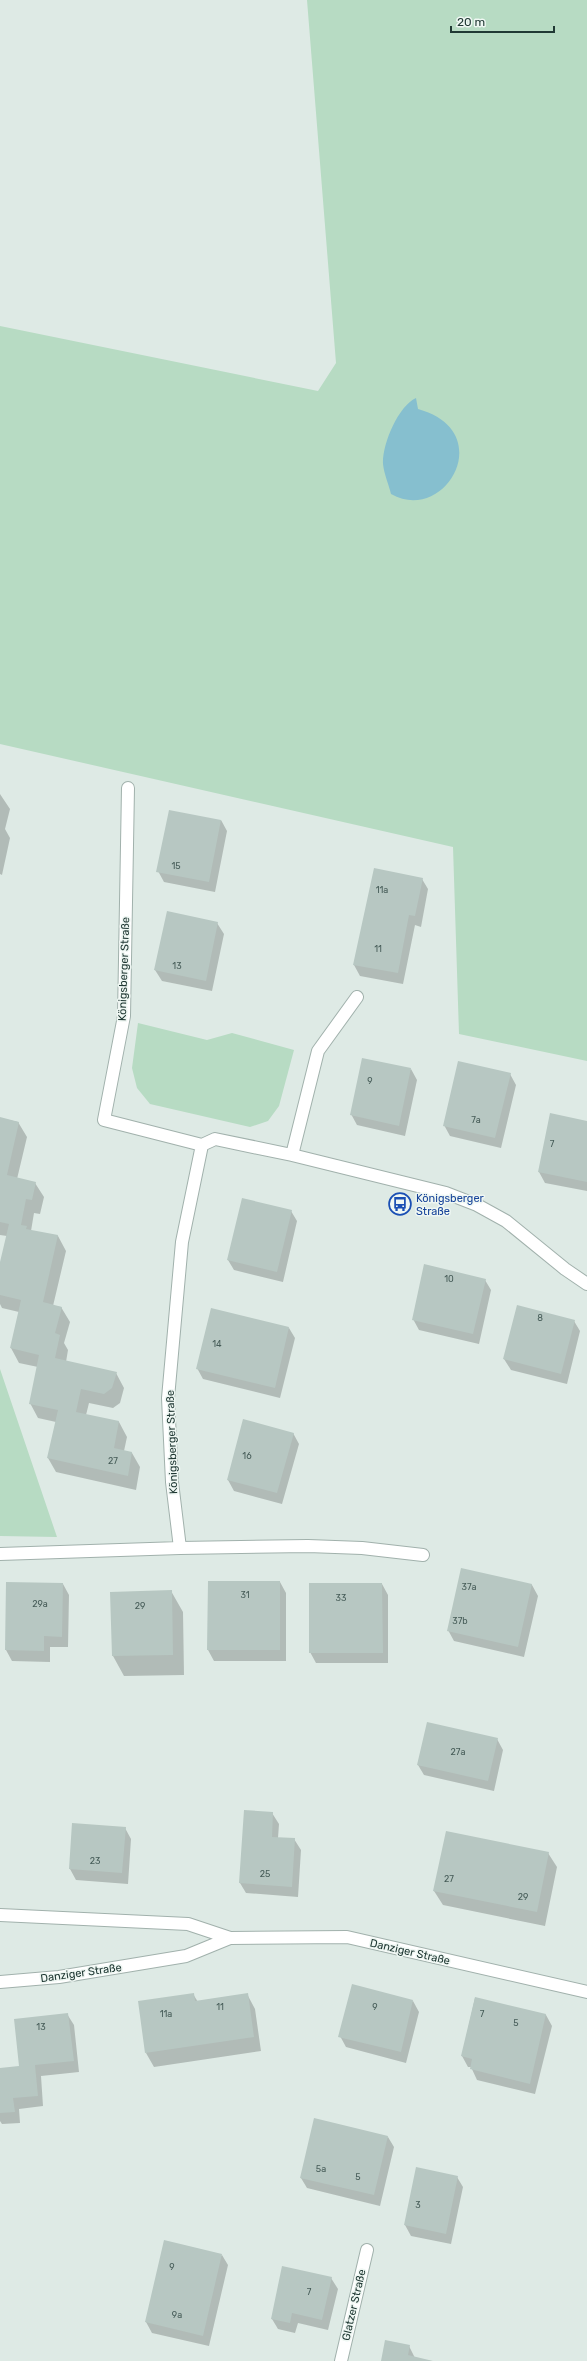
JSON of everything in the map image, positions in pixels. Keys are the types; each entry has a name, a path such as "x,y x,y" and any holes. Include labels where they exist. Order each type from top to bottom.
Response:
{"street":[{"name":"Königsberger Straße","path":"128,788 124,1016 104,1120 202,1145 215,1139 292,1155 446,1193 477,1205 506,1221 565,1269 587,1284"},
{"path":"292,1155 318,1051 357,997"},
{"name":"Königsberger Straße","path":"180,1548 172,1482 168,1398 182,1242 202,1145"},
{"path":"0,1554 180,1548 308,1546 362,1548 423,1556"},
{"name":"Danziger Straße","path":"0,1915 188,1924 230,1938 347,1937 587,1992"},
{"name":"Danziger Straße","path":"0,1982 59,1977 186,1956 230,1938"},
{"name":"Glatzer Straße","path":"341,2361 367,2250"}],"green space":[{"path":"307,0 587,0 587,1061 459,1034 453,847 0,744 0,326 318,391 336,363"},
{"path":"138,1023 207,1040 232,1033 294,1050 279,1106 268,1121 250,1127 150,1104 137,1088 132,1068"},
{"path":"0,1369 57,1537 0,1536"}],"water":[{"path":"416,398 418,409 442,420 456,436 459,454 455,471 445,487 429,497 411,500 391,494 384,472 383,456 388,437 397,417 409,402"}],"building":[{"path":"169,810 221,820 209,882 156,872"},
{"path":"374,868 423,878 415,916 409,915 398,973 353,965"},
{"path":"167,911 218,922 206,981 154,970"},
{"path":"362,1058 411,1068 399,1126 350,1115"},
{"path":"458,1061 511,1073 495,1138 443,1126"},
{"path":"550,1113 587,1121 587,1182 538,1172"},
{"path":"0,1117 19,1122 7,1175 36,1182 32,1200 26,1199 21,1225 27,1226 26,1229 58,1235 43,1302 62,1307 55,1333 60,1335 55,1358 117,1372 112,1388 104,1394 81,1389 76,1412 119,1421 114,1448 132,1452 128,1476 47,1458 58,1410 29,1404 39,1355 10,1348 21,1300 0,1295 0,1262 9,1224 0,1222"},
{"path":"242,1198 292,1210 277,1272 227,1260"},
{"path":"424,1264 486,1279 473,1334 412,1320"},
{"path":"517,1305 575,1320 561,1374 503,1359"},
{"path":"211,1308 289,1327 275,1388 196,1369"},
{"path":"243,1419 294,1433 277,1493 227,1480"},
{"path":"461,1568 532,1584 518,1647 447,1631"},
{"path":"208,1581 280,1581 280,1650 207,1650"},
{"path":"6,1582 63,1583 62,1637 44,1636 44,1651 5,1650"},
{"path":"309,1583 382,1583 383,1653 309,1653"},
{"path":"172,1590 173,1655 112,1656 110,1592"},
{"path":"427,1722 498,1738 488,1781 417,1765"},
{"path":"244,1810 273,1812 272,1837 295,1838 292,1887 239,1883"},
{"path":"72,1823 126,1827 122,1873 69,1869"},
{"path":"446,1831 549,1852 537,1912 433,1891"},
{"path":"352,1984 413,2000 401,2052 338,2037"},
{"path":"194,1993 195,2001 248,1993 254,2037 145,2053 138,2001"},
{"path":"475,1997 546,2014 530,2084 470,2069 472,2059 461,2056"},
{"path":"68,2013 74,2061 35,2065 38,2096 13,2098 15,2112 0,2113 0,2068 19,2066 14,2019"},
{"path":"314,2118 388,2136 374,2195 300,2178"},
{"path":"416,2167 458,2176 446,2234 404,2225"},
{"path":"164,2240 222,2254 203,2336 145,2322"},
{"path":"282,2266 332,2277 322,2320 292,2313 290,2323 271,2319"},
{"path":"385,2340 410,2345 408,2355 433,2361 381,2361"}],"place":[{"name":"Königsberger Straße","path":"400,1204"}]}
